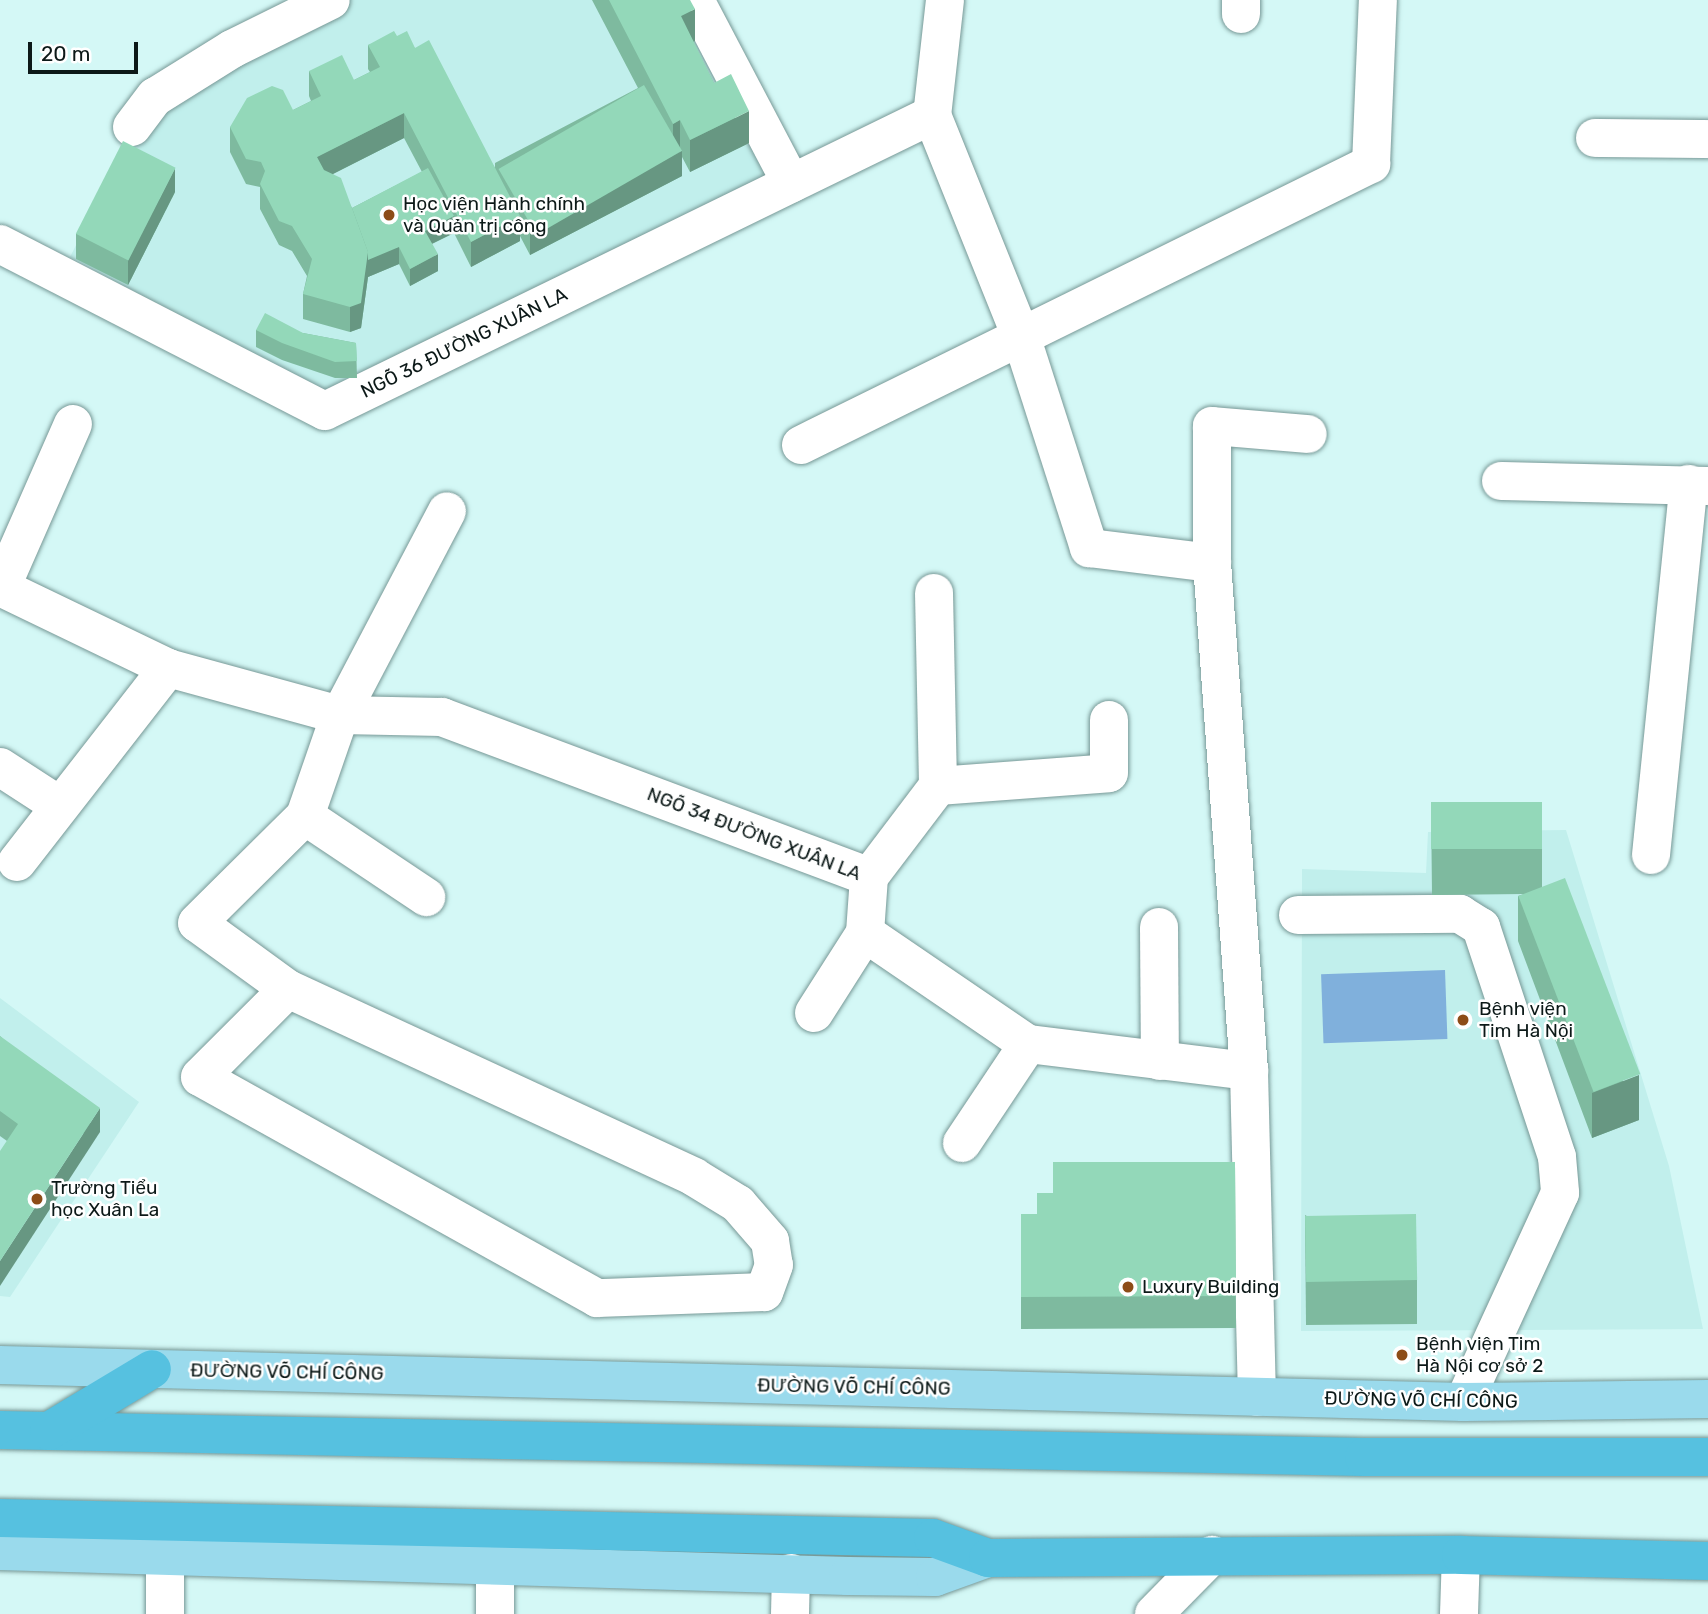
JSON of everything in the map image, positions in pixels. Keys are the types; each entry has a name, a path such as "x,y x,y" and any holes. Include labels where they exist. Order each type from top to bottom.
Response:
{"highway":[{"path":"49,1432 152,1369"},
{"path":"0,1430 1364,1457 1708,1457"},
{"path":"0,1518 933,1538 988,1558 1461,1555 1708,1561"}],"main road":[{"name":"ĐƯỜNG VÕ CHÍ CÔNG","path":"0,1365 1256,1398 1464,1402 1708,1399"},
{"path":"0,1551 935,1577 988,1558"}],"street":[{"path":"695,0 792,183"},
{"path":"945,0 932,115 1021,336 1089,548 1212,563"},
{"path":"802,446 1371,163 1378,0"},
{"path":"132,127 155,97 317,3"},
{"name":"NGÕ 36 ĐƯỜNG XUÂN LA","path":"0,244 324,411 932,115"},
{"path":"1595,138 1708,139"},
{"path":"0,588 73,424"},
{"path":"1256,1398 1249,1071 1212,563 1212,426 1308,434"},
{"path":"1501,481 1699,485 1651,855"},
{"path":"288,989 200,1077 597,1298 764,1292 774,1265 770,1241 738,1205 694,1177 288,989 197,923 304,816 340,715 447,511"},
{"name":"NGÕ 34 ĐƯỜNG XUÂN LA","path":"0,588 168,668 340,715 442,717 869,877 864,933"},
{"path":"869,877 938,786 934,593"},
{"path":"17,862 57,804 168,668"},
{"path":"938,786 1109,773 1109,720"},
{"path":"0,767 57,804"},
{"path":"304,816 426,897"},
{"path":"1298,915 1460,914 1481,928 1557,1157 1560,1193 1464,1402"},
{"path":"1159,927 1160,1060"},
{"path":"814,1013 864,933 1028,1045 1249,1071"},
{"path":"962,1143 1028,1045"},
{"path":"1154,1614 1212,1555"},
{"path":"1459,1614 1461,1555"},
{"path":"165,1556 165,1614"},
{"path":"495,1563 495,1614"},
{"path":"790,1573 790,1614"}],"shaded area":[{"name":"Học viện Hành chính và Quản trị công","path":"347,0 683,0 770,173 329,395 70,257 134,131"},
{"name":"Bệnh viện Tim Hà Nội","path":"1566,830 1669,1166 1703,1329 1301,1331 1302,869 1426,873 1428,832"},
{"name":"Trường Tiểu học Xuân La","path":"0,998 139,1102 10,1297 0,1296"}],"water":[{"path":"1445,970 1447,1039 1323,1043 1321,974"}],"building":[{"path":"609,0 690,0 695,9 681,16 714,83 731,74 749,111 690,140 680,120 673,124"},
{"path":"394,31 397,36 407,31 415,48 429,40 520,216 471,242 404,113 317,157 324,170 341,178 368,252 361,303 350,307 303,294 312,259 292,226 279,221 260,184 265,171 261,162 246,159 230,127 247,98 272,86 283,90 293,110 321,96 309,71 342,55 354,80 380,67 368,45"},
{"path":"644,85 682,151 537,235 499,169"},
{"path":"123,141 176,168 128,260 76,234"},
{"path":"428,168 454,216 425,231 438,254 410,269 399,247 368,260 368,252 352,208"},
{"path":"265,313 303,333 356,343 357,361 335,362 282,343 256,330"},
{"path":"1431,802 1542,802 1542,849 1431,849"},
{"path":"1565,878 1640,1074 1594,1092 1518,896"},
{"path":"0,1036 100,1108 0,1261 0,1151 18,1124 0,1111"},
{"name":"Luxury Building","path":"1053,1162 1235,1162 1236,1296 1021,1297 1021,1214 1037,1214 1037,1193 1053,1193"},
{"path":"1416,1214 1417,1280 1306,1282 1305,1216"}],"place":[{"name":"Học viện Hành chính và Quản trị công","path":"389,215"},
{"name":"Bệnh viện Tim Hà Nội","path":"1463,1020"},
{"name":"Trường Tiểu học Xuân La","path":"37,1199"},
{"name":"Luxury Building","path":"1128,1287"},
{"name":"Bệnh viện Tim Hà Nội cơ sở 2","path":"1402,1355"}]}
